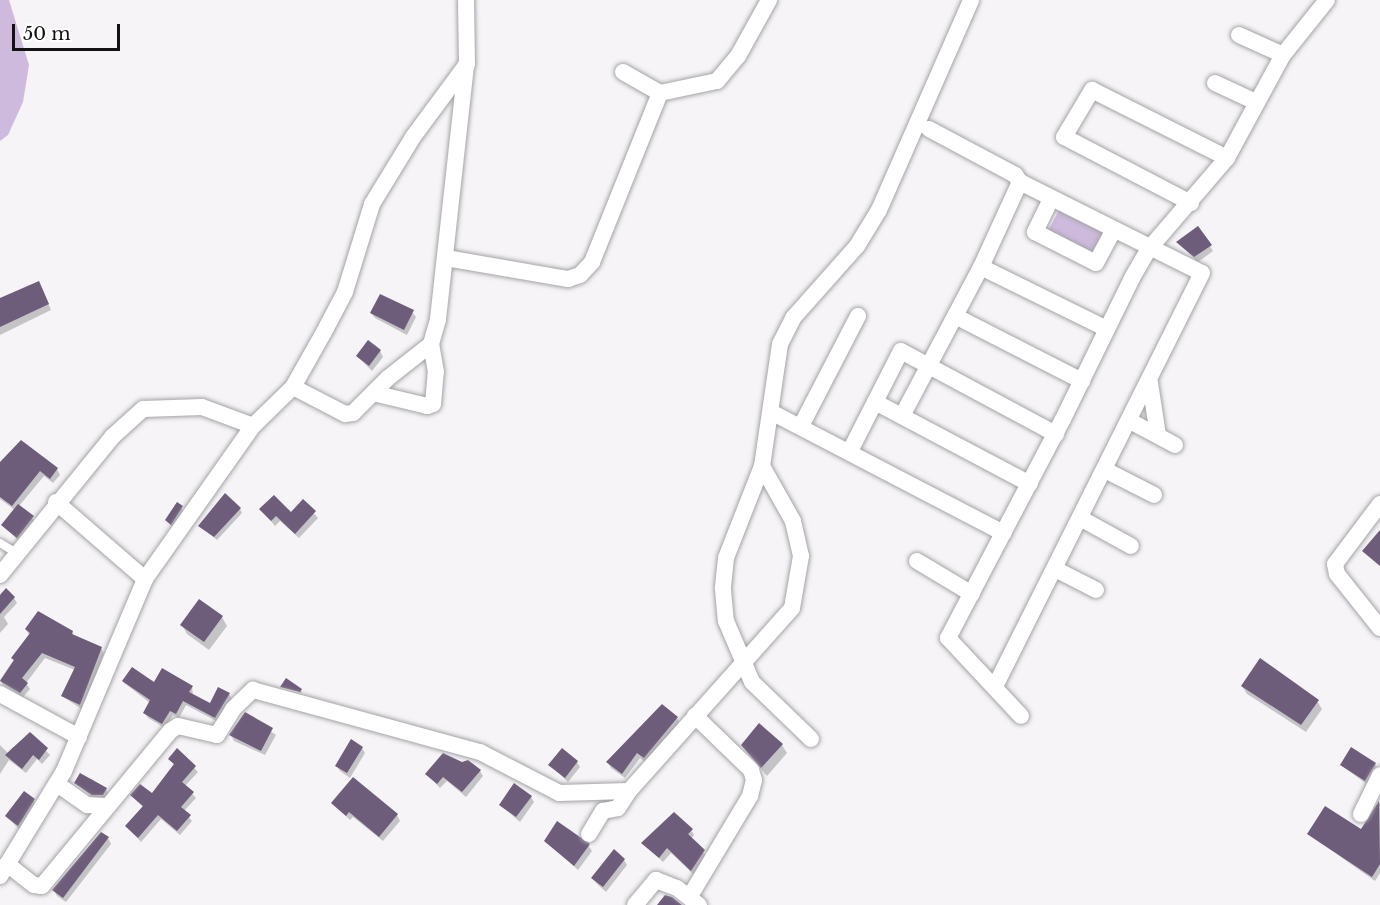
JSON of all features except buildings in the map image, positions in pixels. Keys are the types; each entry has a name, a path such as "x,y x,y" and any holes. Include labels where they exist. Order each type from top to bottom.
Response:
{"street":[{"path":"373,393 427,406 433,404 436,372 431,344 438,319 446,258 467,64 466,0"},
{"path":"623,72 660,93 717,81 738,56 769,0"},
{"path":"811,739 752,682 744,666 726,621 723,589 726,558 762,466 772,413 774,370 780,344 793,318 857,246 879,210 971,0"},
{"path":"1021,716 948,638 1056,434 1149,249 1191,203 1227,158 1283,55 1327,0"},
{"path":"1239,35 1283,55"},
{"path":"467,64 413,137 372,204 345,292 293,387 253,426 145,579 57,784 5,861 42,886 105,806 123,790 170,731 178,726 217,735 239,702 253,690 480,752 559,793 629,791"},
{"path":"1215,83 1256,102"},
{"path":"1191,203 1064,137 1092,90 1227,158"},
{"path":"446,258 568,279 580,275 592,262 660,93"},
{"path":"929,129 1015,175 1020,182 1051,199 1202,273 1150,383 995,687"},
{"path":"902,416 981,267 1020,182"},
{"path":"1051,199 1035,231 1095,263 1113,231"},
{"path":"981,267 1107,329"},
{"path":"801,426 858,316"},
{"path":"955,316 1082,381"},
{"path":"293,387 345,414 353,413 431,344"},
{"path":"850,452 901,351 1056,434"},
{"path":"1150,383 1158,435"},
{"path":"875,402 1030,484"},
{"path":"0,574 18,554 56,502 112,437 142,409 202,407 253,426"},
{"path":"772,413 1004,533"},
{"path":"1130,421 1175,445"},
{"path":"589,834 603,811 617,810 629,791 695,716 744,666 792,608 801,556 793,521 762,466"},
{"path":"1105,470 1154,495"},
{"path":"56,502 145,579"},
{"path":"1380,504 1335,564 1337,574 1380,628"},
{"path":"1080,518 1131,546"},
{"path":"917,561 972,594"},
{"path":"1055,569 1096,590"},
{"path":"0,694 79,737"},
{"path":"635,905 656,880 695,900 750,796 754,780 751,770 695,716"},
{"path":"1361,814 1380,775"},
{"path":"57,784 87,805 105,806"}],"lane":[{"path":"0,543 18,554"}],"shaded area":[{"path":"0,0 9,0 29,65 23,102 8,135 0,141"},
{"path":"1060,208 1104,232 1090,256 1047,233"}]}
